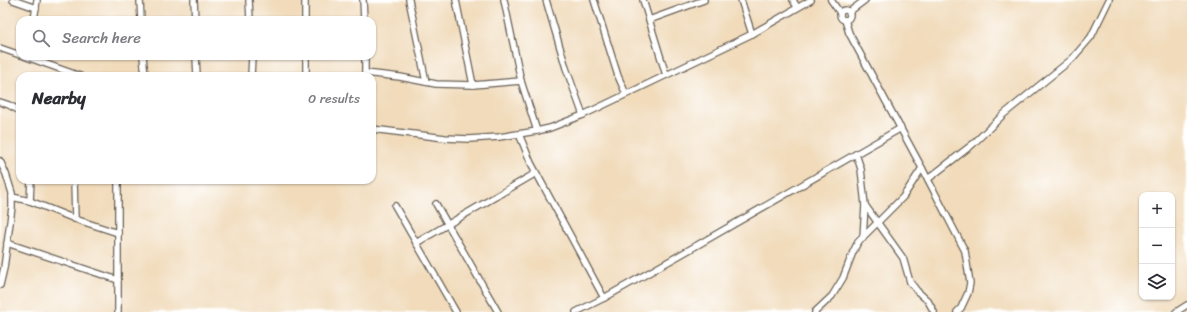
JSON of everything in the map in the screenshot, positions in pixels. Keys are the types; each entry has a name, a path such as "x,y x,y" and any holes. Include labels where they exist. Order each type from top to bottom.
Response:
{"street":[{"path":"13,0 36,8"},
{"path":"35,16 37,0"},
{"path":"140,0 141,16"},
{"path":"194,0 195,16"},
{"path":"249,0 250,16"},
{"path":"305,0 305,16"},
{"path":"363,0 364,16"},
{"path":"409,0 426,82"},
{"path":"456,0 473,85"},
{"path":"504,0 521,81 537,131"},
{"path":"546,0 566,68 583,115"},
{"path":"594,0 618,76 626,94"},
{"path":"643,0 666,75"},
{"path":"649,20 704,0"},
{"path":"741,0 752,34"},
{"path":"793,0 797,7"},
{"path":"376,129 445,138 468,139 499,137 550,128 583,115 752,34 811,0"},
{"path":"831,0 840,13 841,18 845,20 849,33 965,251 970,283 968,293 961,308 957,312"},
{"path":"840,13 845,10 849,12 865,0"},
{"path":"928,179 973,144 1004,114 1072,59 1091,37 1109,0"},
{"path":"845,20 849,18 849,12"},
{"path":"0,48 16,54"},
{"path":"36,60 69,72"},
{"path":"143,60 145,72"},
{"path":"196,60 197,72"},
{"path":"251,72 252,60"},
{"path":"306,60 306,72"},
{"path":"365,60 365,72"},
{"path":"376,75 400,77 436,84 473,85 521,81"},
{"path":"0,102 16,109"},
{"path":"576,312 604,298 900,128"},
{"path":"519,134 536,173 604,298"},
{"path":"856,154 861,169 865,206 862,238"},
{"path":"0,161 6,174 12,197 4,268 0,285"},
{"path":"815,312 832,296 843,278 858,242 903,197 922,168"},
{"path":"416,243 536,173"},
{"path":"30,201 31,184"},
{"path":"74,184 75,219"},
{"path":"118,184 118,312"},
{"path":"12,197 30,201 75,219 118,233"},
{"path":"436,204 498,312"},
{"path":"395,206 456,312"},
{"path":"865,206 903,258 910,282 916,291 928,301 934,312"},
{"path":"7,243 118,280"},
{"path":"1176,312 1187,305"}]}
